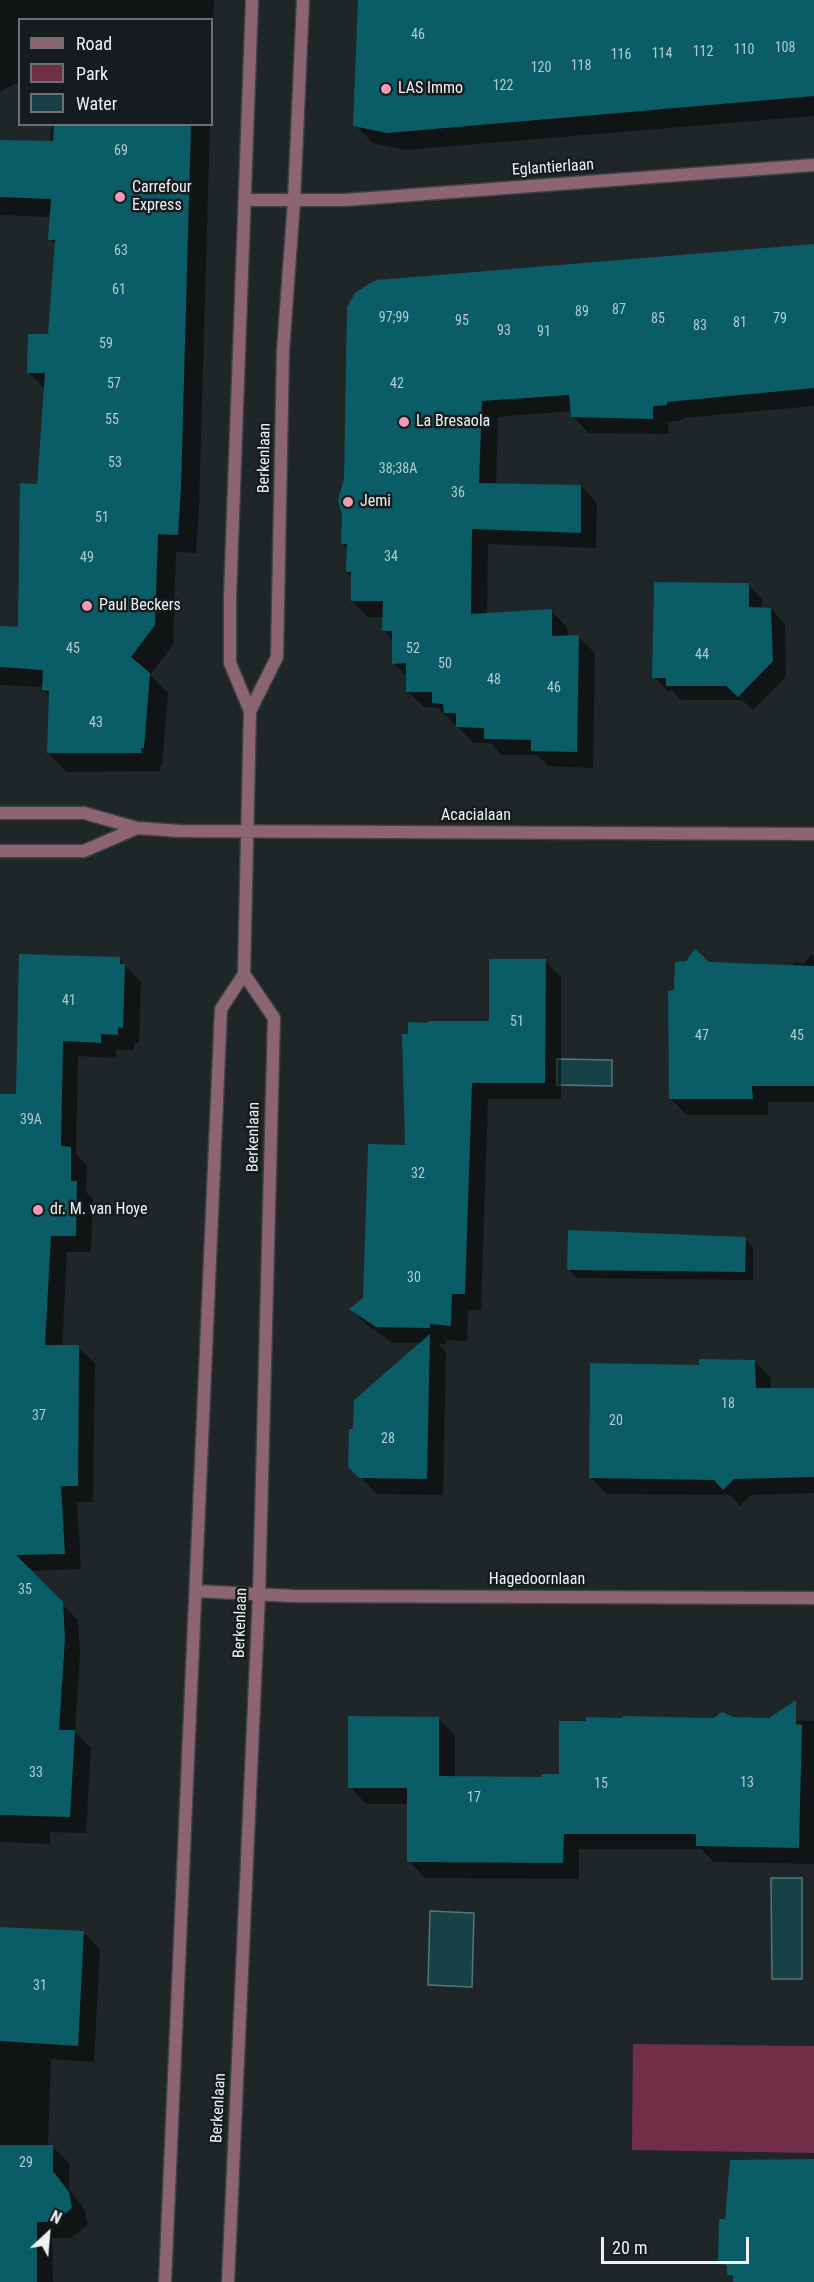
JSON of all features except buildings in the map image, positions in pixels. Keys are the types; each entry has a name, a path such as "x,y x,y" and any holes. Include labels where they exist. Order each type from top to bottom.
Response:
{"street":[{"name":"Berkenlaan","path":"228,2282 259,1594 274,1018 244,974 250,711 230,663 252,0"},
{"name":"Berkenlaan","path":"250,711 277,657 283,351 294,201 303,0"},
{"name":"Eglantierlaan","path":"294,201 345,200 814,165"},
{"path":"245,200 294,201"},
{"name":"Acacialaan","path":"0,813 84,813 137,828 248,831 814,834"},
{"name":"Acacialaan","path":"0,851 84,851 137,828"},
{"path":"165,2282 221,1009 244,974"},
{"name":"Hagedoornlaan","path":"196,1591 293,1596 814,1598"}],"green space":[{"path":"633,2044 814,2046 814,2153 632,2150"}],"water":[{"path":"557,1059 612,1060 612,1086 557,1085"},
{"path":"771,1878 802,1878 802,1979 772,1979"},
{"path":"430,1911 474,1913 472,1987 428,1985"}],"place":[{"name":"LAS Immo","path":"386,89"},
{"name":"Carrefour Express","path":"120,197"},
{"name":"La Bresaola","path":"404,422"},
{"name":"Jemi","path":"348,502"},
{"name":"Paul Beckers","path":"87,606"},
{"name":"dr. M. van Hoye","path":"38,1210"}]}
